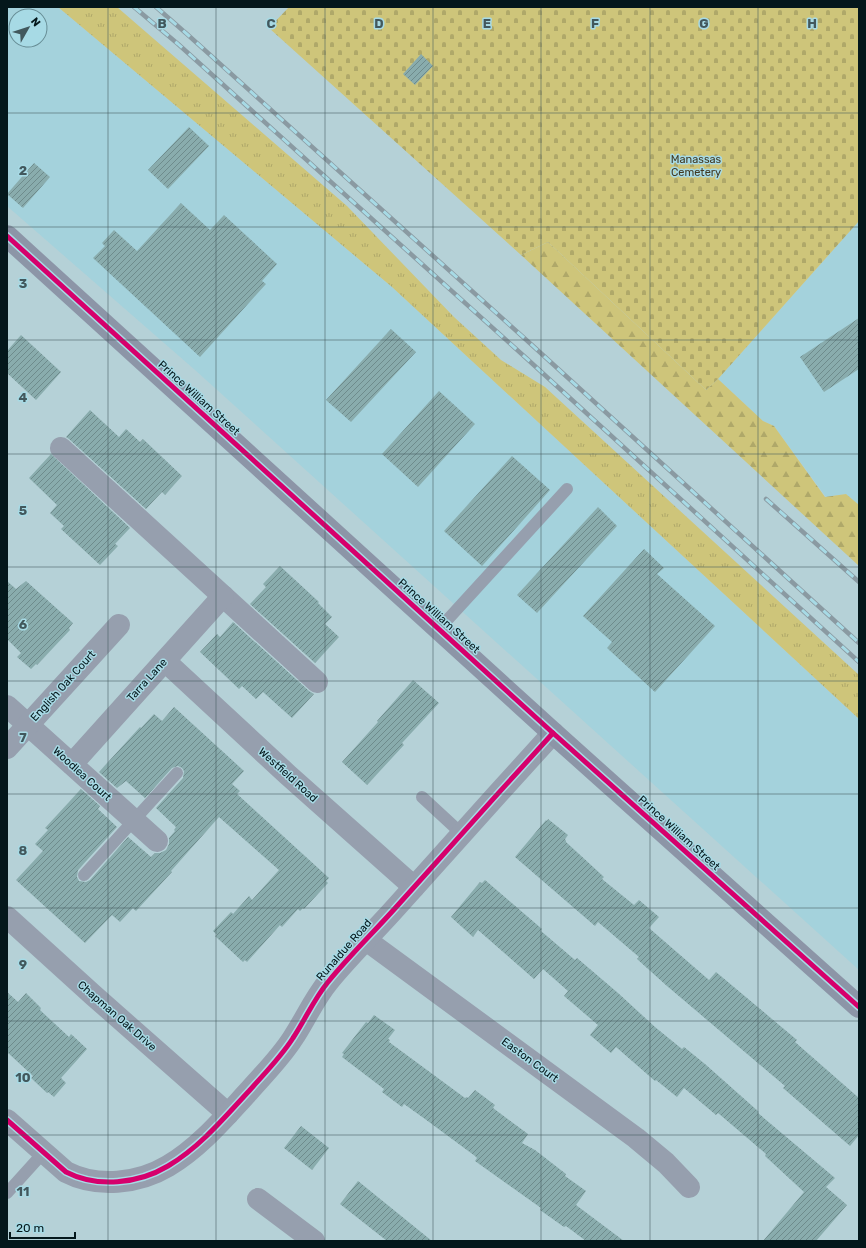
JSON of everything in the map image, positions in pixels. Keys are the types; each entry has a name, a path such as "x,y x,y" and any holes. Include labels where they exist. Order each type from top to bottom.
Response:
{"street":[{"name":"Prince William Street","path":"7,236 553,733 859,1007"},
{"path":"61,448 317,682"},
{"name":"Tarra Lane","path":"72,764 223,596"},
{"name":"English Oak Court","path":"7,748 119,625"},
{"name":"Westfield Road","path":"165,661 288,775 414,887"},
{"name":"Woodlea Court","path":"7,706 157,842"},
{"name":"Runaldue Road","path":"7,1120 72,1176 100,1182 125,1180 150,1175 167,1167 177,1160 202,1141 276,1060 292,1039 327,983 553,733"},
{"name":"Chapman Oak Drive","path":"7,917 228,1114"},
{"name":"Easton Court","path":"366,940 636,1138 666,1163 689,1187"},
{"path":"258,1199 314,1241"}],"lane":[{"path":"439,629 567,489"},
{"path":"84,875 177,773"},
{"path":"422,797 462,834"},
{"path":"7,1193 44,1152"}],"shaded area":[{"path":"7,7 58,7 392,287 859,719 859,970 195,370 7,206"},
{"path":"859,221 859,505 846,494 826,497 774,426 763,421 718,379"}],"green space":[{"path":"58,7 117,7 347,206 454,317 501,360 545,387 859,675 859,719 392,287"},
{"name":"Manassas Cemetery","path":"289,7 859,7 859,221 718,379 706,390 548,242 521,255 269,28"},
{"path":"548,242 706,390 718,379 763,421 774,426 825,497 846,494 859,505 859,566 521,255"}],"building":[{"path":"421,54 433,66 415,85 403,74"},
{"path":"189,127 209,146 168,189 148,170"},
{"path":"34,163 50,177 23,208 7,194"},
{"path":"181,203 210,230 224,215 277,264 262,281 266,284 200,357 93,258 105,246 102,243 114,230 137,251"},
{"path":"859,318 859,369 824,392 800,357"},
{"path":"391,329 416,352 351,422 326,400"},
{"path":"21,335 61,372 36,400 7,373 7,351"},
{"path":"439,391 475,424 418,487 382,454"},
{"path":"90,410 119,437 126,429 140,442 143,439 182,476 165,495 162,492 146,509 66,437"},
{"path":"51,454 130,528 115,544 118,546 100,565 61,529 64,526 50,513 57,505 29,478"},
{"path":"512,456 550,490 482,566 444,531"},
{"path":"598,507 617,526 537,613 517,595"},
{"path":"644,549 664,568 657,574 715,626 655,692 607,648 612,642 583,616"},
{"path":"280,566 319,602 318,603 332,617 325,624 339,637 315,663 250,604 266,587 263,584"},
{"path":"7,581 16,589 26,581 73,623 69,628 70,630 37,665 36,664 31,669 17,657 21,653 7,639"},
{"path":"233,622 314,694 292,718 263,692 256,699 242,686 239,689 200,652 217,634 220,637"},
{"path":"413,680 439,703 402,743 404,745 367,785 342,762"},
{"path":"174,707 244,771 232,784 240,791 237,794 329,878 326,881 328,883 304,909 303,908 300,911 298,909 282,927 280,925 247,962 245,960 243,962 215,936 217,935 213,931 231,912 233,914 249,896 252,900 279,870 219,817 136,911 133,908 120,922 112,915 85,943 16,880 43,851 35,844 48,830 45,828 81,789 100,806 98,809 117,827 78,870 77,877 79,881 86,882 90,880 128,837 151,857 155,853 160,853 166,850 169,844 169,838 175,831 174,830 176,827 156,808 183,778 184,771 182,768 178,766 172,768 145,798 126,781 117,788 99,772 140,727 141,728 154,714 162,721"},
{"path":"548,819 568,835 565,839 566,842 604,877 602,879 634,905 639,900 659,917 649,928 709,980 716,972 797,1040 795,1042 859,1098 859,1135 850,1146 783,1088 785,1086 667,986 637,959 639,957 598,922 595,926 515,857"},
{"path":"485,880 542,929 541,931 575,960 577,958 655,1027 682,1049 684,1047 705,1064 759,1112 758,1113 835,1178 826,1187 847,1205 816,1241 763,1241 804,1192 765,1156 766,1154 718,1113 716,1115 684,1088 677,1097 656,1080 655,1081 616,1047 611,1053 590,1035 598,1025 564,996 568,991 543,969 534,979 478,930 473,937 451,917 480,882 482,883"},
{"path":"7,992 18,1002 26,993 41,1008 40,1010 69,1037 71,1034 87,1049 61,1078 66,1083 54,1097 48,1092 47,1093 31,1078 33,1076 7,1052"},
{"path":"374,1015 395,1030 388,1039 390,1040 389,1042 465,1098 468,1098 475,1090 495,1105 493,1108 528,1134 522,1143 535,1150 566,1174 565,1176 586,1191 576,1205 624,1241 586,1241 566,1226 564,1227 540,1210 541,1208 475,1161 477,1158 475,1156 404,1104 402,1107 382,1092 384,1089 342,1057 344,1054 342,1053 366,1022 368,1023"},
{"path":"301,1126 329,1148 312,1170 284,1148"},
{"path":"358,1181 432,1241 387,1241 340,1204"}],"railway":[{"path":"134,7 178,44 525,357 859,662"},
{"path":"156,7 533,346 859,643"},
{"path":"766,499 859,582"}],"cycle path":[{"path":"7,236 553,733 859,1007"},
{"path":"7,1120 66,1172 91,1180 117,1182 144,1177 168,1166 180,1158 211,1132 272,1065 288,1045 318,995 336,972 553,733"}]}
